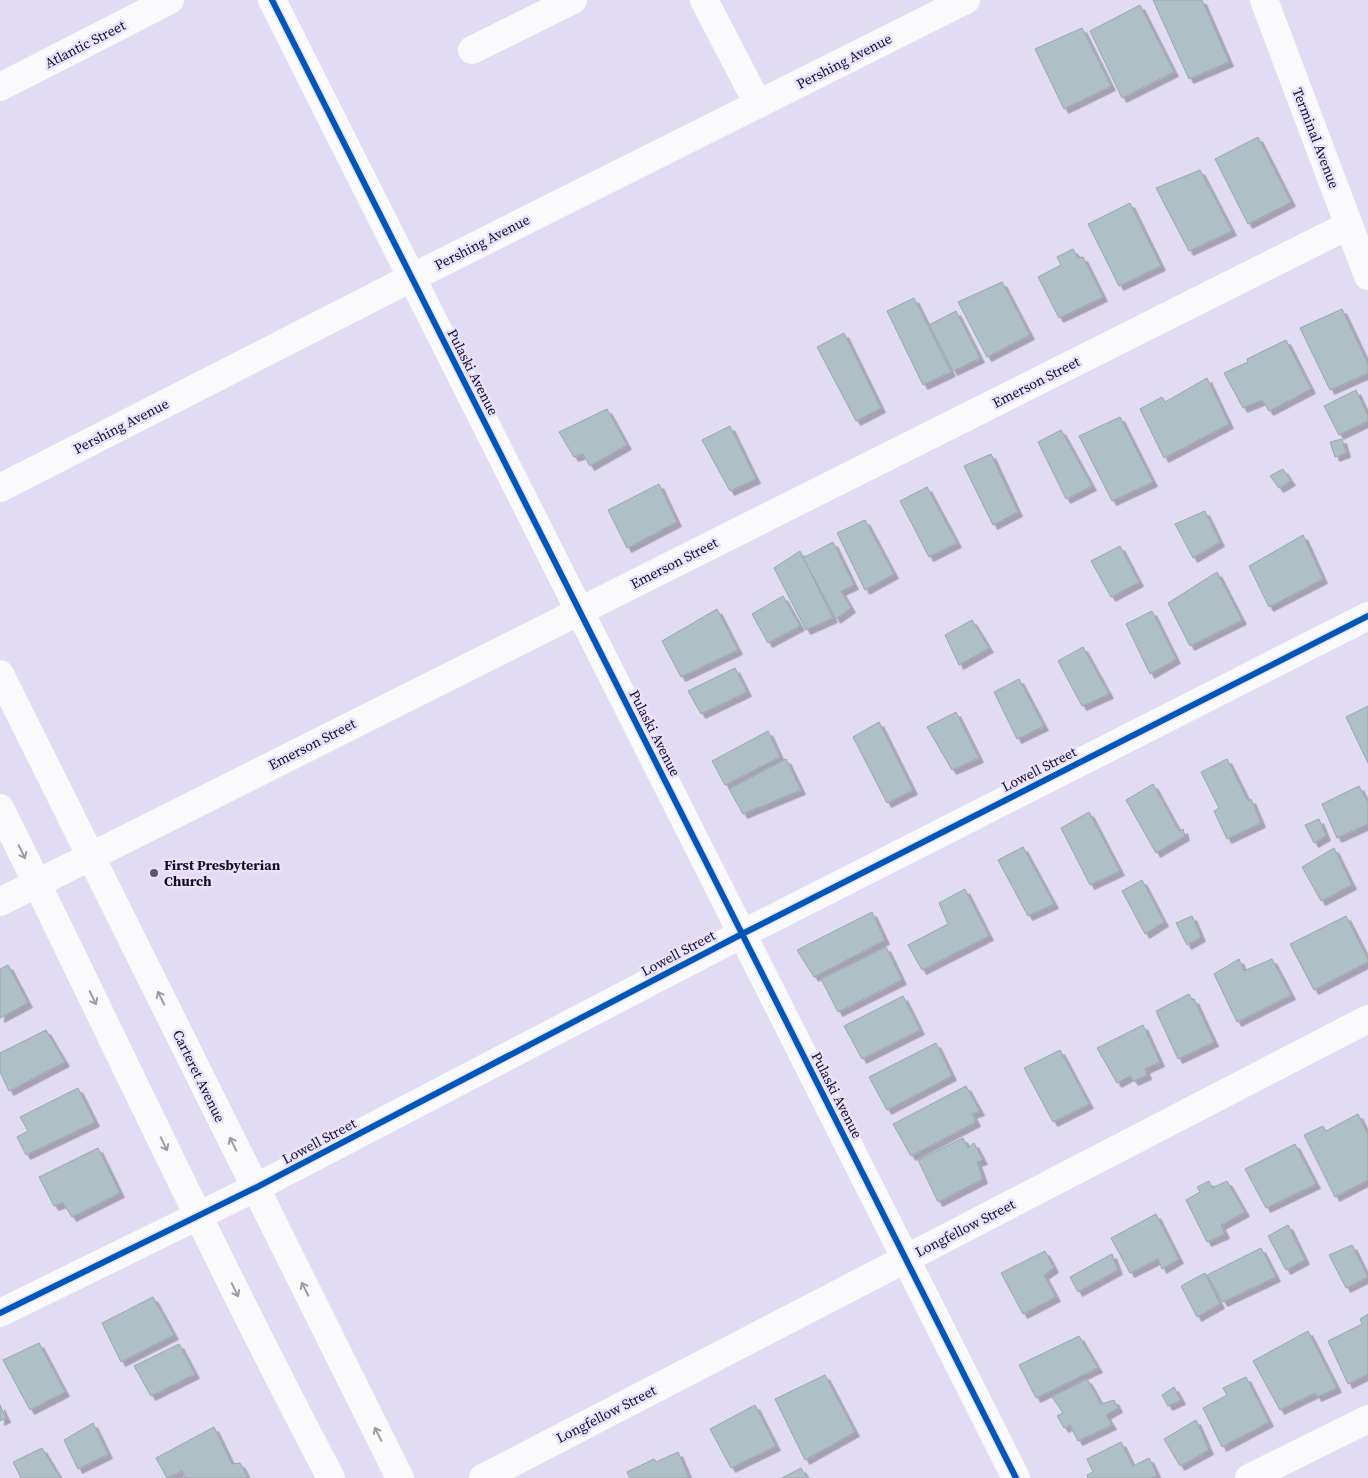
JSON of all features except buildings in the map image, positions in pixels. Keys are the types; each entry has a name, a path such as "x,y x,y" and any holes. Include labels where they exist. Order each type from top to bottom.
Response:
{"street":[{"name":"Atlantic Street","path":"0,87 170,0"},
{"name":"Pulaski Avenue","path":"272,0 1016,1478"},
{"path":"472,50 573,0"},
{"path":"704,0 758,104"},
{"name":"Pershing Avenue","path":"0,488 411,278 966,0"},
{"name":"Terminal Avenue","path":"1264,0 1368,276"},
{"name":"Emerson Street","path":"0,902 1349,225"},
{"name":"Lowell Street","path":"0,1313 255,1188 742,934 1368,616"},
{"name":"Carteret Avenue","path":"0,674 400,1478"},
{"path":"0,808 198,1216 286,1393 331,1478"},
{"name":"Longfellow Street","path":"482,1478 1368,1019"},
{"path":"1249,1478 1368,1419"}],"cycle path":[{"path":"272,0 1016,1478"},
{"path":"0,1313 255,1188 742,934 1368,616"}],"place":[{"name":"First Presbyterian Church","path":"154,873"}]}
